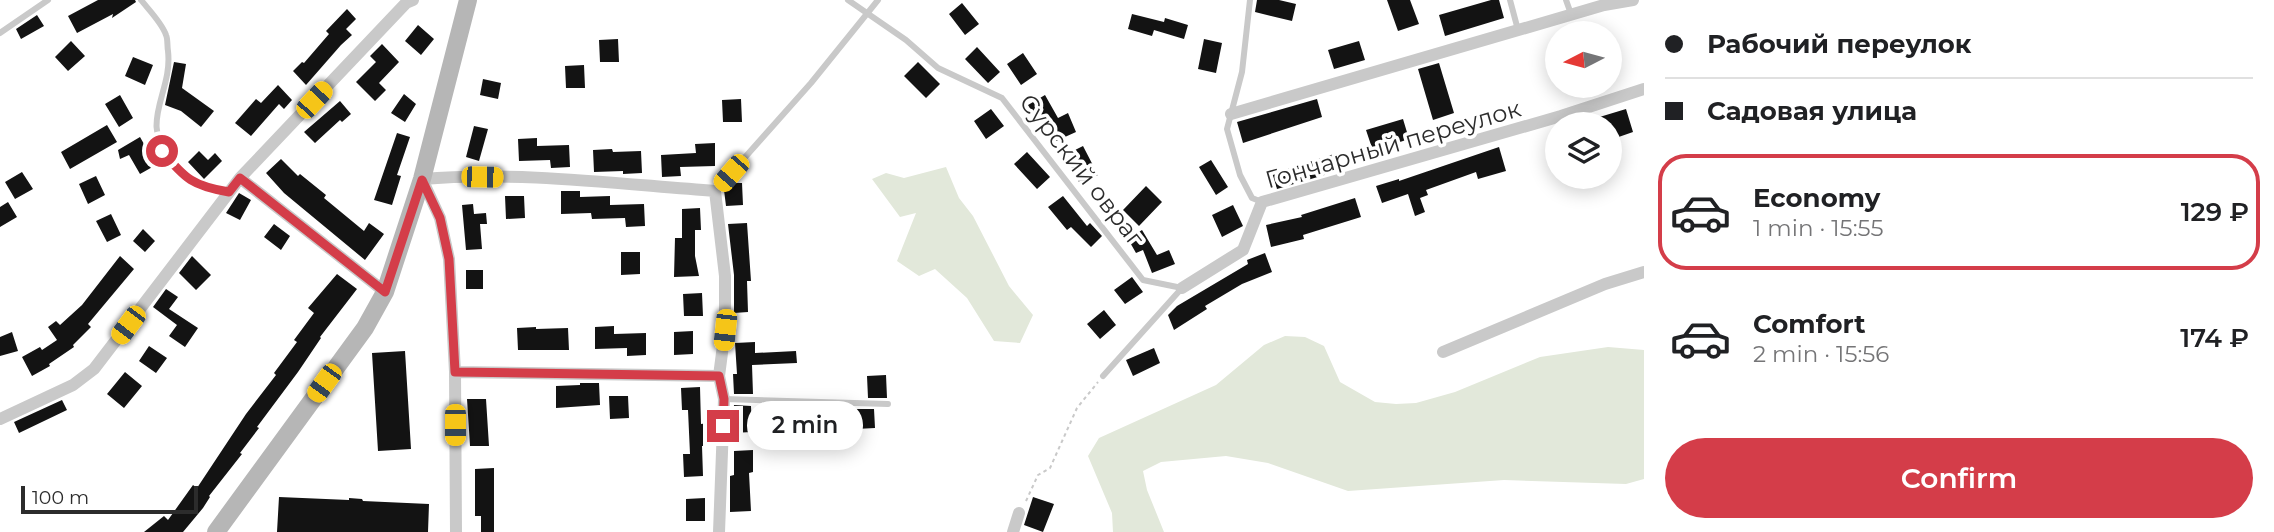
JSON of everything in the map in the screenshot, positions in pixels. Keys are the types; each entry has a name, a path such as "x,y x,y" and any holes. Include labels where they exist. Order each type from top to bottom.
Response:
{"main road":[{"path":"216,532 365,328 385,292 422,180 468,0"}],"street":[{"path":"0,419 73,385 94,369 240,178 407,3 413,0"},
{"path":"1231,114 1571,14 1633,0"},
{"name":"Гончарный переулок","path":"1182,288 1243,250 1262,202 1562,116 1644,89"},
{"path":"456,532 455,372 449,259 440,218 422,180 458,177 530,178 715,191 725,276 725,330 719,376 724,399 719,532"},
{"path":"240,178 385,292"},
{"path":"1443,352 1605,284 1644,272"},
{"path":"455,372 719,376"},
{"path":"1013,532 1018,513"}],"lane":[{"path":"0,33 48,0"},
{"path":"141,0 166,35 169,64 157,108 156,129 162,151 182,175 203,188 229,192"},
{"name":"Сурский овраг","path":"848,0 906,40 938,68 1002,99 1143,280 1182,288"},
{"path":"715,191 811,83 878,0"},
{"path":"1250,0 1242,72 1227,129 1240,175 1252,198 1262,202"},
{"path":"1510,0 1518,30"},
{"path":"1566,0 1571,14"},
{"name":"Гончарный переулок","path":"1103,376 1182,288"},
{"path":"724,399 888,404"}],"path":[{"path":"1018,513 1038,475 1050,468 1077,408 1103,376"}],"shaded area":[{"path":"946,167 959,198 973,216 1009,286 1033,315 1020,343 994,341 967,298 935,269 919,276 897,261 916,213 900,217 872,179 886,173 904,178"},
{"path":"1285,336 1305,337 1324,346 1340,382 1375,402 1396,404 1416,403 1455,392 1540,357 1608,347 1644,350 1644,479 1626,484 1504,480 1348,491 1268,463 1226,456 1161,462 1143,471 1147,490 1164,532 1113,532 1112,513 1088,456 1099,438 1216,385 1264,345"}],"building":[{"path":"98,0 136,2 112,18 113,14 77,33 68,16"},
{"path":"1257,0 1279,0 1296,4 1292,21 1255,12"},
{"path":"1387,0 1410,0 1419,24 1398,31"},
{"path":"1499,0 1504,18 1445,36 1439,15"},
{"path":"962,3 979,24 965,35 949,14"},
{"path":"347,9 356,19 346,29 352,35 306,85 293,71 304,63 329,34 326,31"},
{"path":"1132,14 1164,22 1165,18 1188,25 1184,39 1154,30 1152,36 1128,29"},
{"path":"37,15 44,26 21,39 16,29"},
{"path":"418,25 434,39 421,55 405,41"},
{"path":"618,39 619,62 600,62 599,40"},
{"path":"1204,39 1222,43 1216,73 1198,69"},
{"path":"71,41 85,56 68,71 55,57"},
{"path":"1359,41 1365,60 1334,69 1328,50"},
{"path":"382,44 399,62 379,83 386,90 375,101 356,82 376,62 370,56"},
{"path":"977,47 1000,72 988,83 965,59"},
{"path":"1023,53 1037,74 1021,85 1007,64"},
{"path":"133,57 153,65 145,85 125,76"},
{"path":"174,62 186,64 182,88 214,111 201,127 181,111 165,105"},
{"path":"918,62 940,84 926,98 904,76"},
{"path":"1439,63 1454,113 1433,120 1418,69"},
{"path":"584,65 585,88 566,88 565,66"},
{"path":"483,79 501,83 498,99 480,95"},
{"path":"278,85 292,100 284,109 279,104 251,136 235,123 256,99 261,103"},
{"path":"404,94 416,104 405,122 391,113"},
{"path":"120,95 133,118 119,127 105,104"},
{"path":"1045,95 1058,118 1068,113 1076,132 1056,141 1046,117 1038,122 1028,105"},
{"path":"741,99 742,122 723,122 722,100"},
{"path":"1317,99 1322,117 1243,143 1237,122"},
{"path":"340,101 351,114 342,122 340,120 315,143 304,132"},
{"path":"991,109 1004,126 986,139 974,121"},
{"path":"1626,109 1633,132 1622,136 1622,112 1616,112"},
{"path":"1403,119 1409,139 1373,151 1366,130"},
{"path":"107,125 117,142 70,169 61,152"},
{"path":"474,126 488,129 479,161 466,157"},
{"path":"397,133 410,137 397,175 401,176 392,205 374,200"},
{"path":"140,137 156,165 140,174 129,155 120,159 118,150"},
{"path":"537,138 537,146 569,145 570,167 551,168 550,160 519,161 518,139"},
{"path":"715,143 715,166 680,167 681,176 662,177 661,155 696,153 695,144"},
{"path":"1083,146 1098,175 1080,184 1065,155"},
{"path":"1499,147 1506,171 1478,179 1476,172 1426,190 1428,195 1420,198 1425,212 1415,216 1408,194 1382,203 1376,186 1399,181"},
{"path":"612,149 613,152 641,151 642,173 594,172 593,150"},
{"path":"199,151 208,160 215,153 222,161 204,179 188,162"},
{"path":"1027,152 1050,177 1037,189 1014,164"},
{"path":"1334,154 1338,171 1277,189 1272,174"},
{"path":"281,159 298,176 300,174 326,195 324,198 364,231 369,223 384,234 365,260 284,193 266,173"},
{"path":"1211,160 1228,187 1216,195 1199,167"},
{"path":"22,172 33,189 15,199 5,182"},
{"path":"96,176 105,195 88,204 79,184"},
{"path":"730,183 742,183 743,205 726,206 724,190"},
{"path":"1146,186 1162,202 1139,226 1123,210"},
{"path":"561,191 580,191 580,197 610,196 610,205 644,204 645,226 626,227 625,218 592,219 591,213 561,214"},
{"path":"239,193 251,200 240,220 226,213"},
{"path":"505,196 524,196 525,218 506,219"},
{"path":"1063,196 1087,226 1090,223 1102,236 1091,247 1071,227 1067,230 1048,207"},
{"path":"1355,198 1361,217 1303,235 1304,239 1271,247 1266,225 1302,217 1301,215"},
{"path":"8,202 17,217 0,227 0,207"},
{"path":"473,204 474,214 486,213 487,224 480,224 482,249 466,250 462,205"},
{"path":"1233,205 1243,226 1222,237 1212,215"},
{"path":"700,208 701,230 695,230 695,256 699,276 674,277 675,238 682,238 682,209"},
{"path":"111,214 121,235 107,242 96,221"},
{"path":"747,223 751,281 747,281 748,312 734,313 734,275 728,224"},
{"path":"274,224 290,236 281,250 264,237"},
{"path":"143,229 155,241 145,252 133,241"},
{"path":"1142,230 1157,255 1169,250 1175,264 1152,273 1143,250 1136,253 1128,239"},
{"path":"621,252 640,252 640,274 621,275"},
{"path":"1265,253 1272,272 1242,284 1205,306 1207,309 1174,330 1168,315 1177,306 1248,264 1247,260"},
{"path":"120,256 134,269 88,324 91,327 74,347 32,376 22,357 40,347 42,350 57,340 48,327 56,321 60,325 82,305"},
{"path":"192,256 211,275 196,290 179,273"},
{"path":"466,270 483,270 483,289 466,289"},
{"path":"337,274 357,289 320,337 203,508 183,532 144,532 164,516 168,520 193,485 197,488 297,342 294,340 314,313 308,308"},
{"path":"1132,277 1143,292 1125,304 1114,290"},
{"path":"166,289 178,297 169,309 198,328 185,347 169,336 177,325 153,307"},
{"path":"702,293 703,316 684,316 683,294"},
{"path":"1104,310 1116,325 1100,339 1087,324"},
{"path":"614,326 614,334 646,333 646,355 627,356 627,348 595,349 595,327"},
{"path":"517,328 568,328 569,350 518,350"},
{"path":"693,331 693,354 674,355 674,332"},
{"path":"12,332 18,351 0,356 0,337"},
{"path":"755,342 755,353 796,351 797,363 752,365 753,394 734,394 733,374 737,374 735,343"},
{"path":"149,346 167,358 156,373 139,361"},
{"path":"1154,348 1160,363 1133,376 1126,360"},
{"path":"405,351 411,449 378,451 372,353"},
{"path":"125,372 142,386 124,408 107,394"},
{"path":"886,375 887,398 868,398 867,376"},
{"path":"599,383 600,405 556,408 556,386"},
{"path":"700,387 701,424 708,423 708,446 702,446 703,476 684,477 683,454 690,454 688,410 682,410 681,388"},
{"path":"609,396 628,396 629,418 610,419"},
{"path":"467,399 486,399 489,446 470,446"},
{"path":"62,400 67,410 19,433 14,422"},
{"path":"734,405 751,406 752,432 732,433"},
{"path":"856,409 874,409 875,428 856,429"},
{"path":"811,423 812,445 789,446 788,424"},
{"path":"753,450 753,472 749,473 751,511 730,512 730,476 734,475 734,451"},
{"path":"494,468 494,532 481,532 481,516 475,516 475,469"},
{"path":"279,497 349,498 429,504 428,532 277,532"},
{"path":"1033,497 1054,504 1043,532 1024,525"},
{"path":"705,498 705,521 686,521 686,499"}],"route":[{"path":"162,151 182,175 203,188 229,192 240,178 385,292 422,180 440,218 449,259 455,372 719,376 724,399 723,426"}]}
